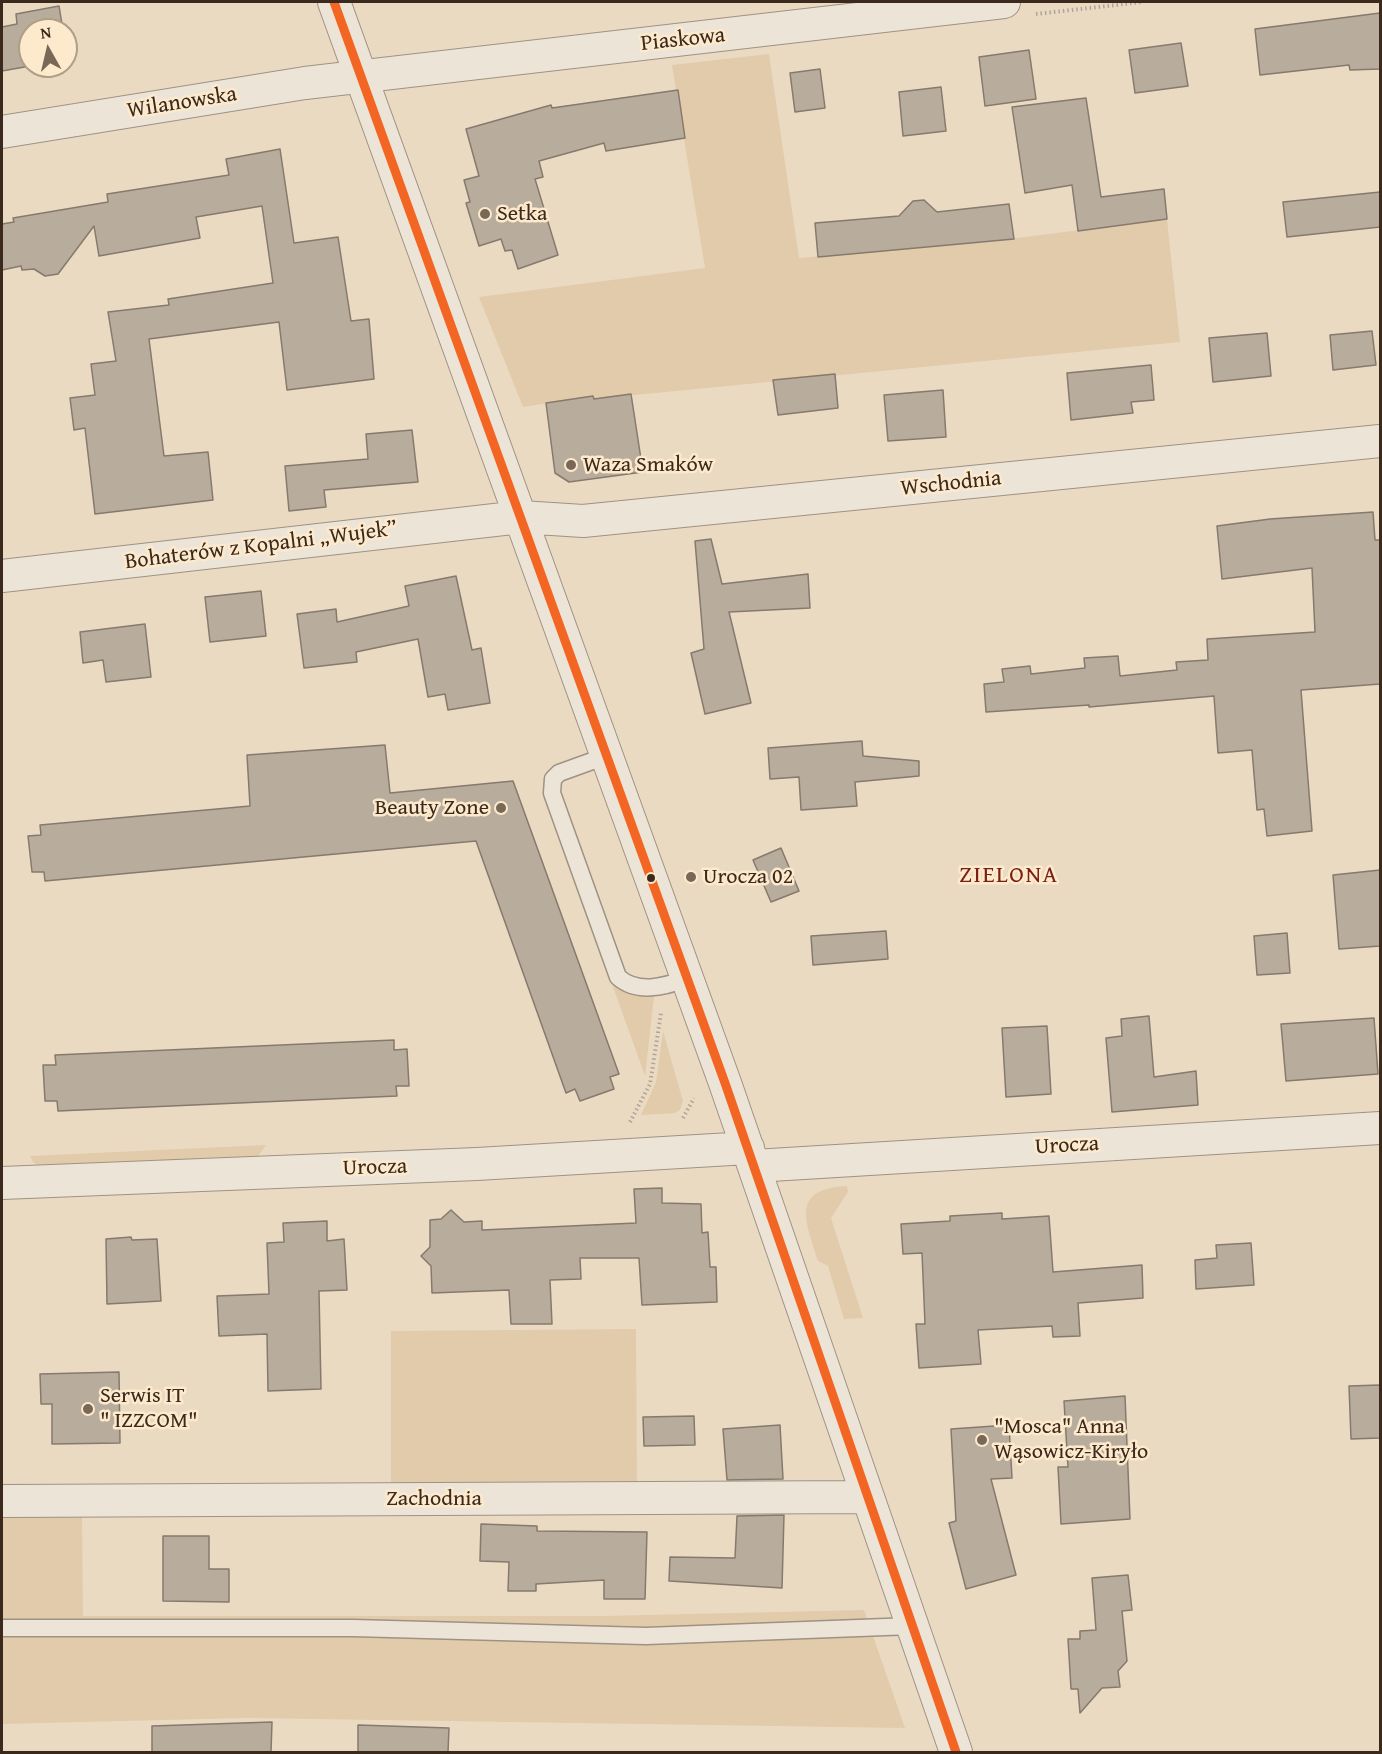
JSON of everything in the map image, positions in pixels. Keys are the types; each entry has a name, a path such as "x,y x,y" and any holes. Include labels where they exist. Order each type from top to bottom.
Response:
{"street":[{"path":"334,2 751,1157 956,1752"},
{"name":"Piaskowa","path":"362,76 1004,2"},
{"name":"Wilanowska","path":"2,132 362,76"},
{"name":"Wschodnia","path":"520,517 583,521 1380,441"},
{"name":"Bohaterów z Kopalni „Wujek”","path":"2,576 520,517"},
{"name":"Urocza","path":"2,1183 454,1165 751,1157 1380,1128"},
{"name":"Zachodnia","path":"2,1501 867,1497"}],"lane":[{"path":"606,756 559,773 553,779 552,793 618,977 626,983 652,988 685,979"},
{"path":"2,1628 353,1628 646,1636 912,1626"}],"path":[{"path":"629,1123 651,1084 662,1006"}],"shaded area":[{"path":"769,54 799,258 985,242 1167,219 1180,342 594,399 593,396 523,407 479,297 705,268 672,65"},
{"path":"612,984 624,987 655,988 645,1076"},
{"path":"663,1031 683,1101 680,1110 675,1113 641,1115 656,1082"},
{"path":"266,1145 256,1159 42,1168 33,1162 30,1156"},
{"path":"847,1186 848,1192 831,1218 863,1318 844,1319 828,1266 818,1261 809,1233 806,1210 809,1201 816,1194 829,1188"},
{"path":"636,1329 637,1483 391,1484 391,1331"},
{"path":"2,1513 82,1513 83,1616 601,1616 864,1610 905,1728 247,1718 2,1724"}],"building":[{"path":"59,6 61,18 18,18 18,68 2,71 2,27 17,24 16,14"},
{"path":"1380,13 1380,69 1350,70 1349,65 1260,75 1255,29"},
{"path":"1181,43 1188,86 1135,93 1129,50"},
{"path":"1029,50 1036,99 985,106 979,57"},
{"path":"820,69 825,108 795,112 790,73"},
{"path":"941,87 946,131 903,136 899,92"},
{"path":"678,90 685,138 606,151 604,143 539,161 543,177 535,179 558,255 518,269 512,250 505,251 501,239 479,246 466,203 470,202 464,180 479,176 466,129 551,105 552,108"},
{"path":"1086,98 1101,197 1164,189 1167,219 1078,231 1072,185 1025,193 1012,107"},
{"path":"280,149 294,243 338,237 351,321 369,319 374,379 287,390 279,322 149,339 164,456 208,452 213,500 95,514 85,428 74,430 70,398 95,395 91,364 116,361 108,312 169,305 168,299 273,283 262,206 196,217 200,238 99,256 94,226 58,274 45,276 34,269 22,270 21,266 2,270 2,224 14,222 13,218 108,202 107,194 229,175 226,159"},
{"path":"1380,192 1380,227 1287,237 1283,202"},
{"path":"924,200 937,212 1009,204 1014,239 818,257 815,223 899,216 913,201"},
{"path":"1372,331 1376,365 1333,370 1330,335"},
{"path":"1267,333 1271,376 1213,382 1209,338"},
{"path":"1151,365 1154,400 1131,402 1133,413 1071,420 1067,373"},
{"path":"835,374 838,408 778,415 773,380"},
{"path":"943,390 946,437 888,441 884,395"},
{"path":"631,394 643,472 569,482 555,473 546,403 593,396 594,399"},
{"path":"412,430 418,482 324,490 326,507 289,511 285,466 368,459 366,434"},
{"path":"1373,512 1375,540 1380,540 1380,684 1301,690 1312,831 1267,836 1264,809 1257,810 1252,750 1218,753 1214,696 1089,707 1089,705 986,712 984,684 1004,682 1002,669 1030,666 1031,674 1085,668 1084,658 1118,656 1120,676 1177,670 1176,662 1208,660 1207,639 1315,632 1312,568 1222,579 1217,526 1270,519"},
{"path":"711,539 722,584 808,574 810,608 729,612 751,703 705,714 691,653 704,649 695,541"},
{"path":"456,576 472,650 481,648 490,703 448,710 445,694 428,697 418,639 356,652 357,662 304,668 297,614 336,609 337,622 409,606 405,586"},
{"path":"261,591 266,636 210,642 205,597"},
{"path":"145,624 151,677 106,682 103,660 83,663 80,632"},
{"path":"862,741 863,756 919,761 919,776 855,782 857,806 801,810 799,777 770,779 768,748"},
{"path":"385,745 390,793 513,781 619,1074 610,1077 614,1089 580,1101 575,1089 566,1093 476,841 45,881 44,872 32,872 28,836 41,835 40,825 250,806 247,755"},
{"path":"781,848 799,891 771,902 753,860"},
{"path":"1380,870 1380,946 1339,949 1333,875"},
{"path":"886,931 888,959 813,965 811,936"},
{"path":"1287,933 1290,973 1257,975 1254,936"},
{"path":"1149,1016 1154,1077 1196,1071 1198,1105 1112,1112 1106,1038 1122,1036 1121,1019"},
{"path":"1374,1018 1378,1074 1286,1081 1281,1024"},
{"path":"1047,1026 1051,1094 1006,1097 1002,1028"},
{"path":"394,1040 394,1050 407,1049 409,1086 396,1086 397,1096 58,1111 57,1101 45,1101 43,1065 56,1065 55,1055"},
{"path":"662,1188 662,1203 701,1204 702,1233 708,1232 710,1267 716,1267 717,1302 642,1305 639,1258 580,1258 581,1279 550,1280 552,1324 511,1324 509,1290 432,1293 431,1266 421,1256 430,1247 430,1220 441,1219 451,1210 464,1222 482,1221 482,1230 636,1223 634,1189"},
{"path":"1002,1213 1002,1219 1049,1216 1053,1272 1142,1265 1143,1298 1078,1303 1080,1336 1053,1337 1052,1326 978,1330 981,1364 919,1368 916,1324 925,1324 922,1253 903,1254 901,1224 950,1221 950,1216"},
{"path":"327,1221 327,1241 344,1239 347,1290 319,1291 321,1389 268,1391 267,1334 219,1336 217,1296 269,1294 267,1243 284,1242 283,1223"},
{"path":"131,1237 132,1240 157,1239 161,1301 107,1304 106,1239"},
{"path":"1251,1243 1254,1285 1196,1289 1195,1260 1217,1258 1216,1245"},
{"path":"119,1372 120,1443 52,1444 52,1404 41,1404 40,1374"},
{"path":"1380,1385 1380,1438 1351,1439 1349,1386"},
{"path":"1125,1396 1130,1519 1061,1524 1058,1467 1068,1467 1064,1401"},
{"path":"694,1416 695,1445 644,1446 643,1417"},
{"path":"780,1425 783,1479 727,1480 723,1429"},
{"path":"1009,1425 1012,1478 991,1479 1016,1575 966,1589 949,1523 956,1521 951,1429"},
{"path":"784,1515 782,1588 669,1581 670,1557 735,1558 737,1516"},
{"path":"481,1524 537,1526 537,1531 647,1532 645,1599 604,1599 604,1580 536,1584 536,1591 508,1591 509,1562 480,1561"},
{"path":"163,1536 209,1536 209,1569 229,1569 229,1602 163,1601"},
{"path":"1128,1575 1132,1610 1122,1611 1127,1661 1118,1671 1120,1687 1102,1688 1080,1713 1078,1689 1071,1689 1068,1639 1080,1639 1080,1631 1096,1630 1092,1578"},
{"path":"272,1722 271,1752 152,1752 152,1726"},
{"path":"358,1725 449,1728 448,1752 358,1752"}],"transit line":[{"path":"334,2 725,1083 956,1752"}],"place":[{"name":"Setka","path":"485,214"},
{"name":"Waza Smaków","path":"571,465"},
{"name":"Beauty Zone","path":"501,808"},
{"name":"Urocza 02","path":"691,877"},
{"name":"Serwis IT \" IZZCOM\"","path":"88,1409"},
{"name":"\"Mosca\" Anna Wąsowicz-Kiryło","path":"982,1440"}],"district":[{"name":"ZIELONA","path":"1009,876"}]}
